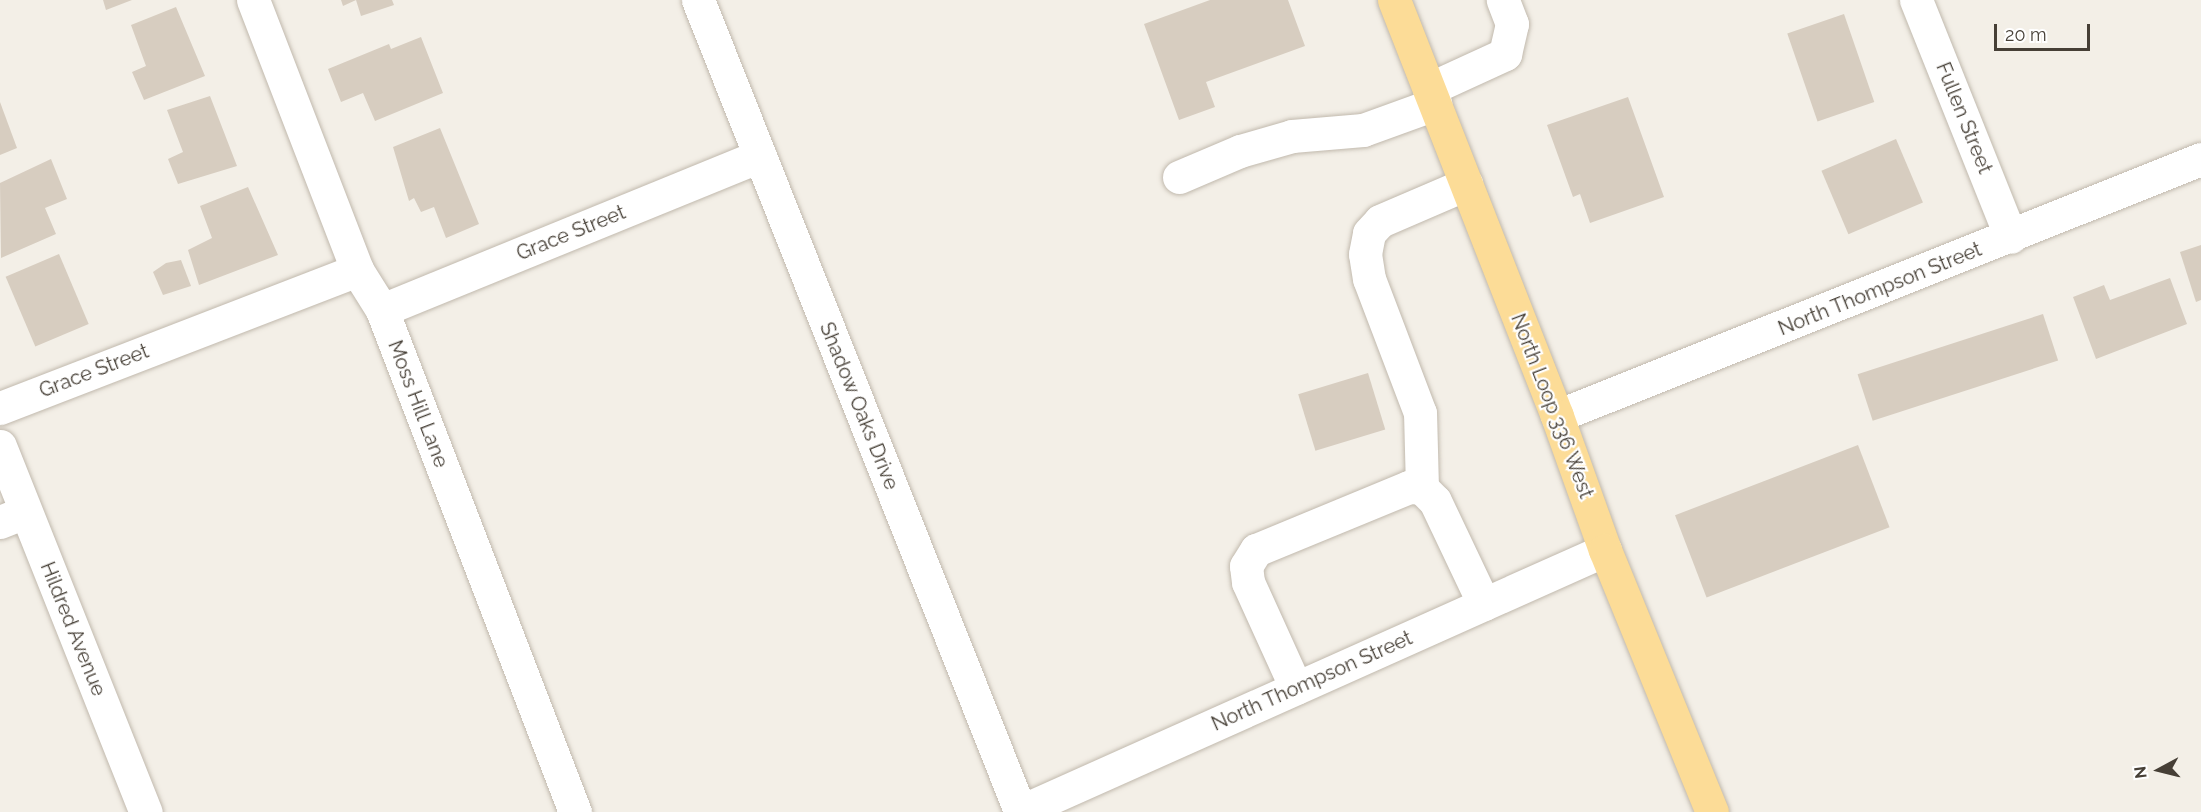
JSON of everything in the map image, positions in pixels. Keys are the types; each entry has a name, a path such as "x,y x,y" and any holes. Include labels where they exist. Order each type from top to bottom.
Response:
{"main road":[{"name":"North Loop 336 West","path":"1394,0 1557,416 1605,550 1712,812"}],"street":[{"name":"Moss Hill Lane","path":"253,0 357,270 382,310 575,812"},
{"name":"Shadow Oaks Drive","path":"698,0 1020,812"},
{"path":"1179,177 1261,145 1292,136 1363,130 1432,96 1505,54 1512,24 1503,0"},
{"name":"Fullen Street","path":"1916,0 2011,237"},
{"name":"Grace Street","path":"382,310 760,156"},
{"name":"North Thompson Street","path":"1557,416 2011,237 2201,159"},
{"path":"1422,488 1420,413 1369,279 1365,254 1369,233 1380,221 1466,184"},
{"name":"Grace Street","path":"0,408 357,270"},
{"name":"Hildred Avenue","path":"0,446 13,517 147,812"},
{"path":"1296,688 1248,582 1246,566 1256,550 1409,487 1422,488 1435,501 1484,604"},
{"name":"North Thompson Street","path":"1020,812 1605,550"}],"building":[{"path":"103,0 132,0 106,10"},
{"path":"341,0 356,0 343,6"},
{"path":"356,0 392,0 394,5 361,16"},
{"path":"1210,0 1288,0 1305,46 1206,82 1215,107 1179,120 1144,24"},
{"path":"176,7 205,76 144,100 132,72 146,66 131,25"},
{"path":"1844,14 1874,102 1818,121 1787,34"},
{"path":"421,37 443,93 375,121 363,93 341,102 328,69 389,44 391,49"},
{"path":"210,96 237,166 178,184 168,159 183,152 167,110"},
{"path":"1628,97 1664,197 1590,223 1580,194 1573,197 1547,125"},
{"path":"0,102 17,148 0,155"},
{"path":"440,128 479,224 446,238 434,207 421,212 414,198 409,201 393,147"},
{"path":"1896,139 1923,203 1848,234 1821,171"},
{"path":"51,159 67,199 45,208 56,234 1,258 0,183"},
{"path":"248,187 278,255 199,285 188,250 212,238 200,206"},
{"path":"2201,245 2201,300 2196,302 2180,252"},
{"path":"59,254 89,324 35,347 6,277"},
{"path":"181,260 191,286 163,295 153,272 166,263"},
{"path":"2170,278 2187,324 2096,359 2073,297 2104,285 2110,300"},
{"path":"2043,314 2058,361 1873,421 1858,374"},
{"path":"1368,373 1385,429 1315,451 1298,394"},
{"path":"1858,445 1890,527 1707,597 1675,515"}]}
